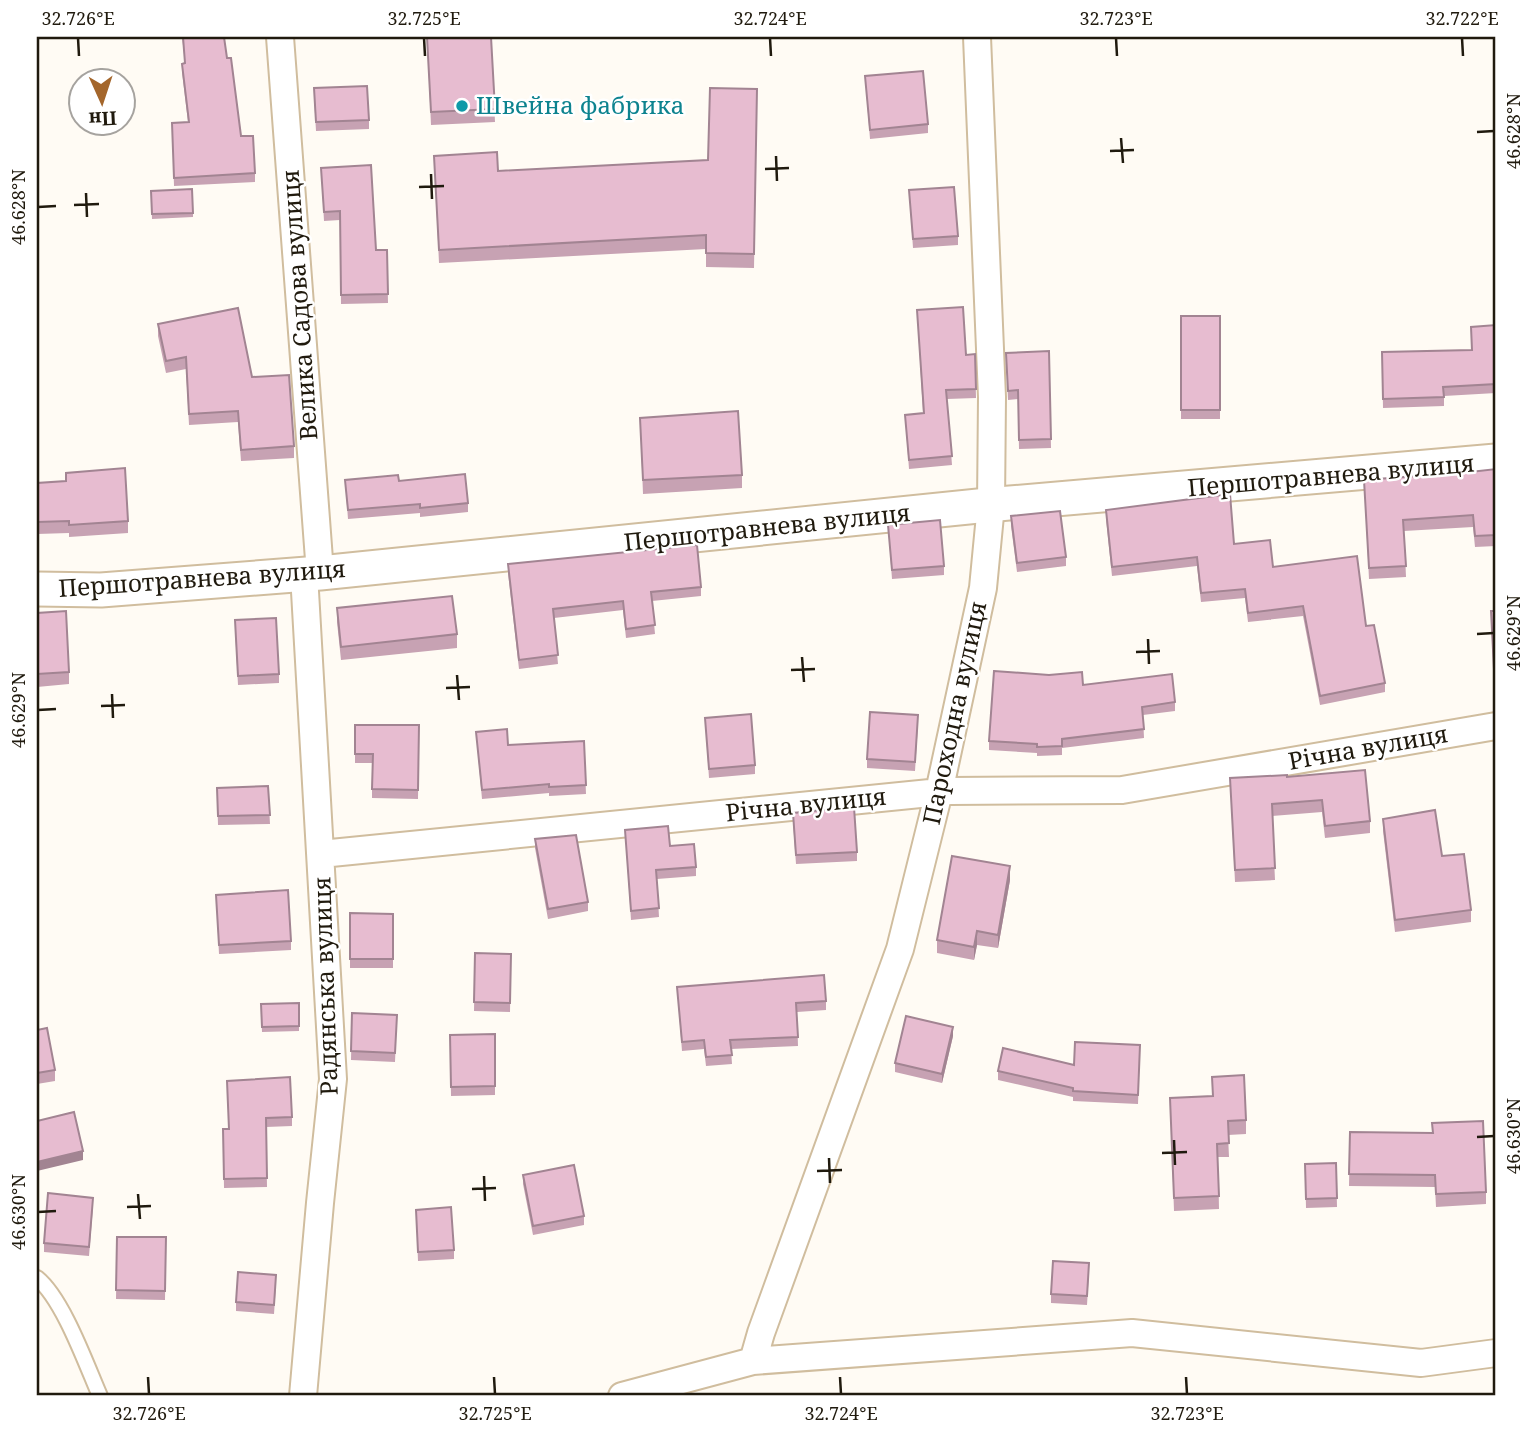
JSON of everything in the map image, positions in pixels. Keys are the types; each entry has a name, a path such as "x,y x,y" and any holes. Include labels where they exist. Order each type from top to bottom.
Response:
{"street":[{"name":"Велика Садова вулиця","path":"280,37 312,573"},
{"name":"Пароходна вулиця","path":"753,1361 900,949 939,792 983,588 991,505 992,397 977,37"},
{"name":"Першотравнева вулиця","path":"37,589 101,590 312,573 991,505 1496,461"},
{"name":"Радянська вулиця","path":"303,1396 333,1079 321,853 312,573"},
{"name":"Річна вулиця","path":"321,853 939,792 1122,789 1496,726"},
{"path":"622,1396 753,1361 1132,1332 1421,1363 1496,1353"}],"lane":[{"path":"37,1279 45,1285 67,1324 100,1396"}],"building":[{"path":"183,37 224,37 227,58 231,58 241,136 253,136 255,173 174,178 172,123 189,122 182,64 185,63"},
{"path":"427,37 491,37 495,109 431,112"},
{"path":"923,71 928,124 870,130 865,76"},
{"path":"367,86 369,120 316,122 314,88"},
{"path":"710,88 757,89 754,254 706,253 706,235 439,250 434,156 497,152 498,171 708,160"},
{"path":"371,165 376,250 387,250 388,294 341,295 340,211 324,212 321,168"},
{"path":"954,187 958,236 913,239 909,190"},
{"path":"192,189 193,213 152,214 151,191"},
{"path":"963,307 966,355 975,354 976,389 946,390 952,456 909,460 905,415 924,413 917,310"},
{"path":"238,308 252,377 289,375 294,446 241,450 238,411 189,414 186,357 166,361 158,324"},
{"path":"1181,316 1220,316 1220,410 1181,410"},
{"path":"1496,325 1496,384 1443,387 1444,397 1383,399 1382,352 1472,350 1471,327"},
{"path":"1049,351 1051,439 1019,440 1018,390 1008,391 1006,353"},
{"path":"738,411 742,475 643,480 640,418"},
{"path":"125,468 128,521 69,525 69,521 37,522 37,483 66,481 66,473"},
{"path":"1496,469 1496,535 1475,536 1473,515 1403,520 1406,566 1369,568 1364,480"},
{"path":"465,474 468,503 420,508 420,504 348,510 345,480 398,475 399,481"},
{"path":"1230,494 1234,544 1270,540 1273,567 1357,556 1366,626 1374,625 1385,683 1320,696 1303,606 1248,613 1245,589 1201,593 1197,557 1112,567 1106,510"},
{"path":"1060,511 1066,557 1017,563 1011,516"},
{"path":"940,520 944,566 892,570 888,525"},
{"path":"697,545 701,587 651,592 655,625 626,629 623,601 553,609 558,655 519,660 508,564"},
{"path":"452,596 457,634 341,647 337,608"},
{"path":"66,611 69,672 37,674 37,613"},
{"path":"1491,611 1496,611 1496,669 1494,669"},
{"path":"276,618 279,674 238,676 235,620"},
{"path":"994,671 1049,675 1082,672 1083,685 1172,674 1175,702 1142,707 1144,729 1062,739 1062,746 1037,747 1037,744 989,741"},
{"path":"870,712 918,715 915,762 867,759"},
{"path":"751,714 755,765 709,769 705,718"},
{"path":"355,725 419,725 418,790 372,789 373,754 355,754"},
{"path":"507,729 508,745 584,741 586,785 549,787 549,784 482,790 476,732"},
{"path":"1365,770 1370,821 1325,826 1322,800 1272,804 1275,868 1235,870 1230,778 1287,777"},
{"path":"268,786 270,815 218,816 217,788"},
{"path":"854,807 857,852 796,855 793,813"},
{"path":"1435,810 1442,856 1464,854 1471,910 1395,920 1383,819"},
{"path":"668,826 670,846 694,844 696,867 656,870 659,908 631,911 625,830"},
{"path":"576,835 588,902 548,909 535,839"},
{"path":"952,856 1010,866 998,935 977,931 974,947 937,940"},
{"path":"288,890 291,941 219,945 216,895"},
{"path":"350,913 393,914 393,959 350,959"},
{"path":"475,953 511,954 510,1003 474,1002"},
{"path":"824,975 826,1001 796,1003 798,1037 730,1040 732,1055 706,1057 704,1040 682,1042 677,987"},
{"path":"299,1003 299,1026 262,1027 261,1004"},
{"path":"352,1013 397,1015 395,1053 351,1051"},
{"path":"906,1016 953,1027 942,1074 895,1063"},
{"path":"47,1028 55,1070 37,1073 37,1030"},
{"path":"495,1034 495,1086 451,1087 450,1035"},
{"path":"1075,1042 1140,1045 1138,1095 1073,1091 1073,1088 998,1071 1003,1048 1074,1065"},
{"path":"1244,1075 1246,1120 1228,1121 1229,1143 1217,1144 1219,1196 1174,1198 1170,1098 1213,1096 1212,1077"},
{"path":"290,1077 292,1117 266,1118 267,1178 224,1179 223,1129 229,1129 227,1081"},
{"path":"74,1112 83,1151 37,1162 37,1121"},
{"path":"1483,1121 1486,1192 1436,1194 1435,1175 1349,1174 1350,1132 1433,1133 1432,1123"},
{"path":"1336,1163 1337,1198 1306,1199 1305,1164"},
{"path":"574,1165 584,1216 533,1226 523,1175"},
{"path":"48,1193 93,1198 89,1247 44,1243"},
{"path":"451,1207 454,1250 418,1252 416,1210"},
{"path":"117,1237 166,1237 165,1291 116,1290"},
{"path":"1053,1261 1089,1263 1087,1296 1051,1294"},
{"path":"238,1272 276,1275 274,1305 236,1302"}],"place":[{"name":"Швейна фабрика","path":"462,106"}]}
